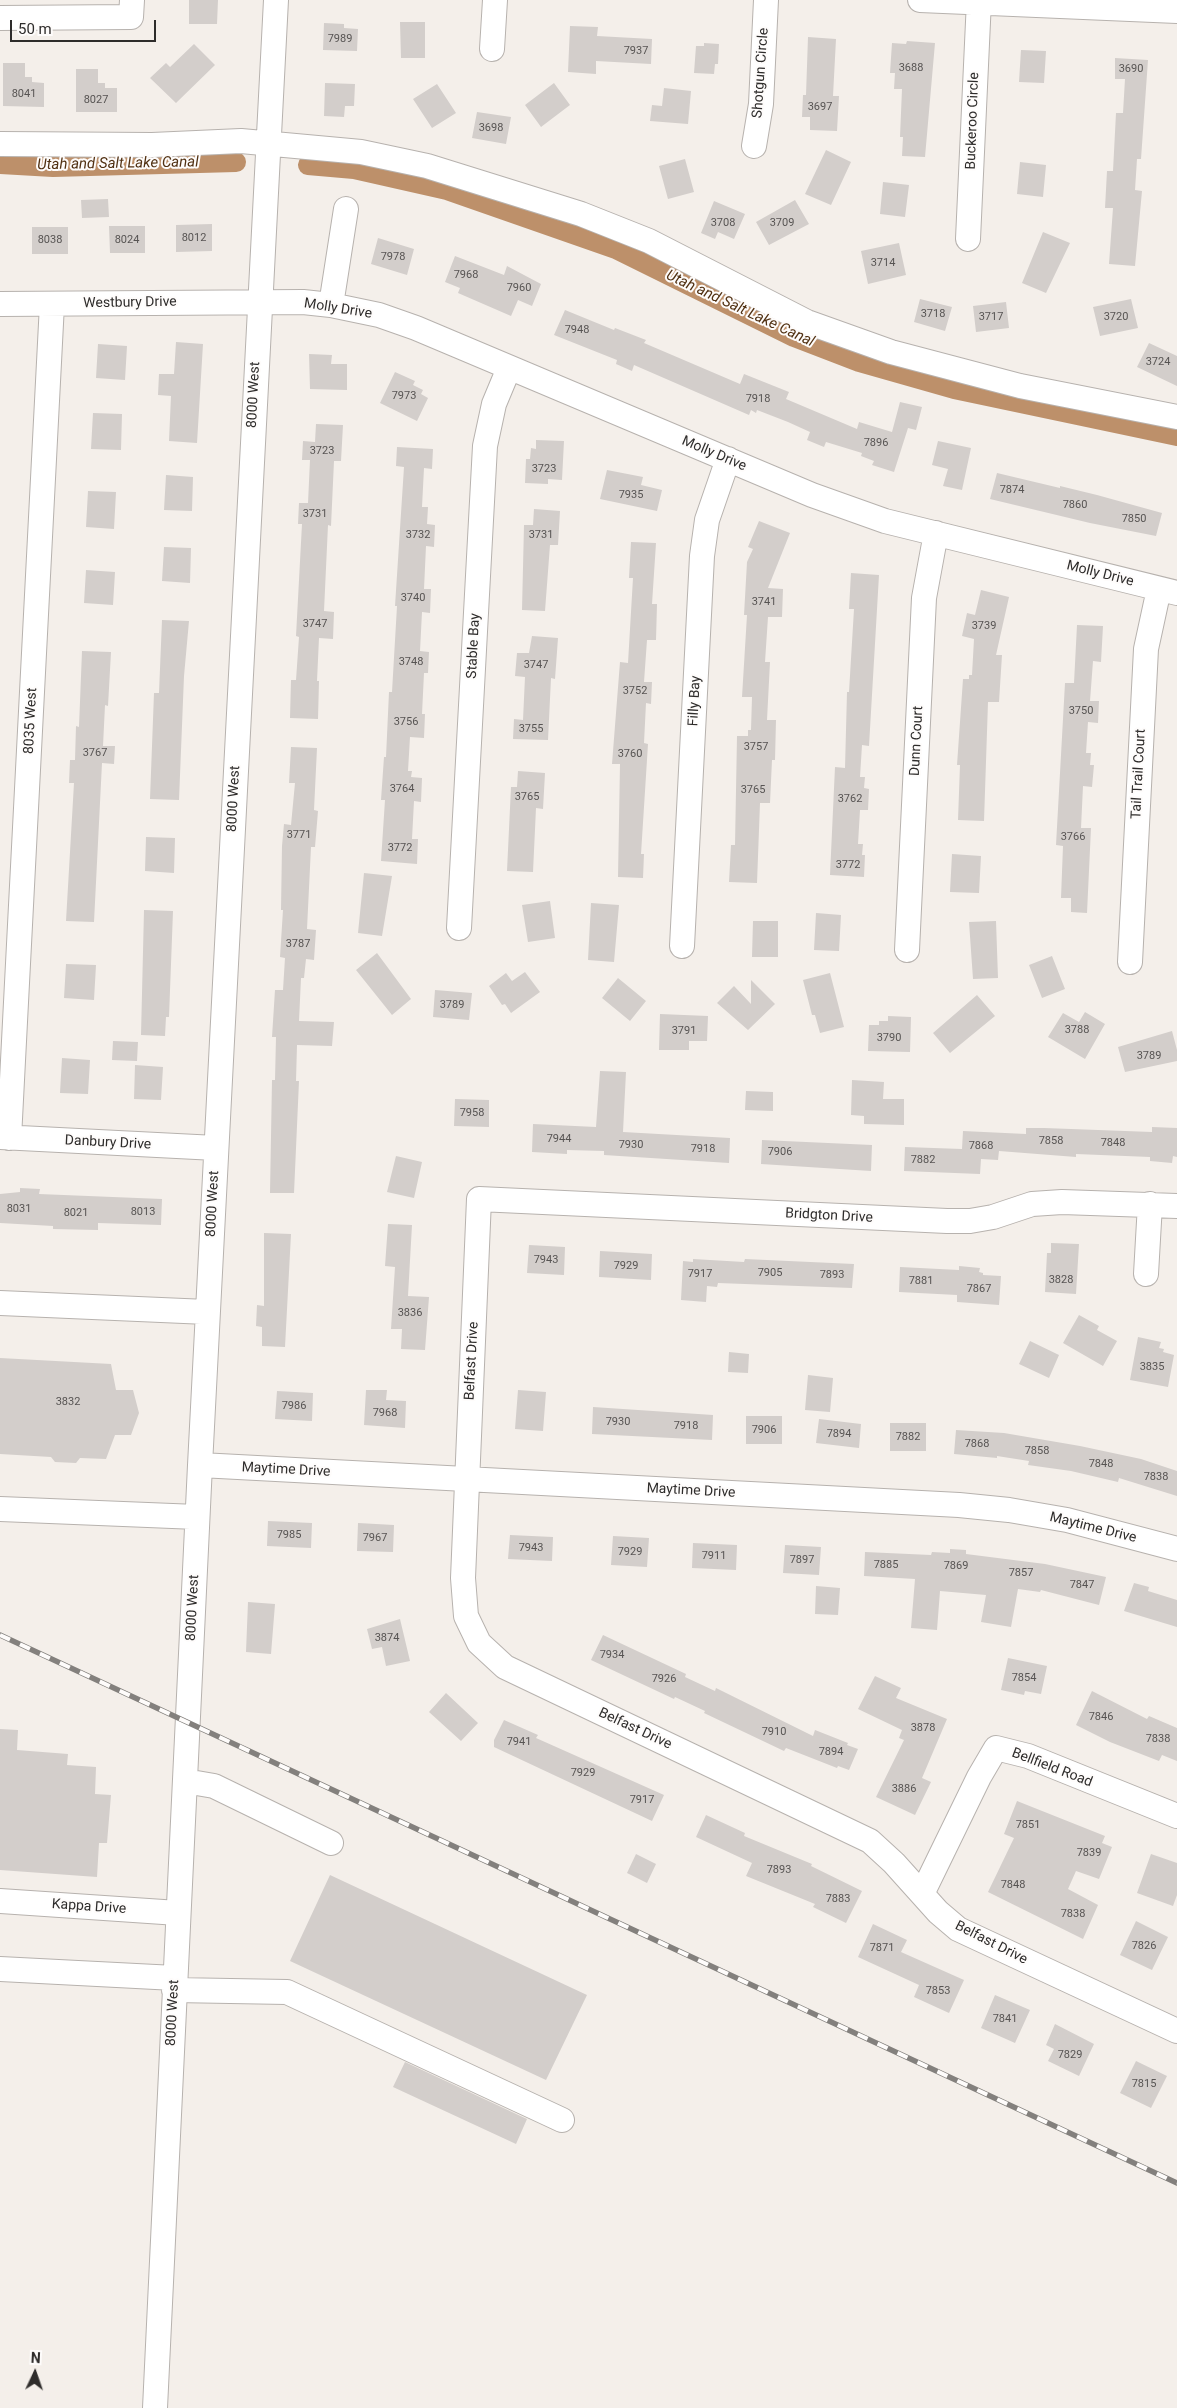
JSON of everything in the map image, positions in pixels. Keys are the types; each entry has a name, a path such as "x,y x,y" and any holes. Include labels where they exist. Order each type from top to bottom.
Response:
{"street":[{"path":"0,18 130,17 132,0"},
{"name":"8000 West","path":"155,2408 207,1312 276,0"},
{"path":"492,49 494,0"},
{"name":"Shotgun Circle","path":"754,146 761,104 766,0"},
{"path":"920,0 979,1 1177,11"},
{"name":"Buckeroo Circle","path":"968,239 979,1"},
{"path":"0,144 115,146 241,141 269,142 361,152 427,166 581,214 624,231 727,280 807,322 891,352 1020,386 1177,417"},
{"path":"331,305 346,209"},
{"name":"Westbury Drive","path":"0,304 259,302"},
{"name":"Molly Drive","path":"259,302 331,305 379,315 416,328 812,495 885,521 1168,591"},
{"name":"8035 West","path":"5,1137 52,304"},
{"name":"Stable Bay","path":"459,928 484,446 492,411 509,368"},
{"name":"Filly Bay","path":"682,946 702,556 706,520 728,459"},
{"name":"Dunn Court","path":"907,950 924,607 936,533"},
{"name":"Tail Trail Court","path":"1130,962 1146,649 1168,591"},
{"name":"Danbury Drive","path":"5,1137 216,1148"},
{"name":"Bridgton Drive","path":"479,1199 947,1221 970,1221 993,1217 1032,1204 1093,1202 1177,1206"},
{"name":"Belfast Drive","path":"479,1199 462,1578 466,1616 479,1643 505,1667 870,1841 894,1863 938,1912 958,1929 1177,2031"},
{"path":"1146,1274 1150,1204"},
{"path":"0,1303 207,1312"},
{"name":"Maytime Drive","path":"200,1466 466,1478 1001,1509 1067,1520 1177,1549"},
{"path":"0,1509 197,1517"},
{"name":"Bellfield Road","path":"922,1894 979,1777 996,1748 1028,1756 1177,1816"},
{"path":"185,1781 214,1786 331,1843"},
{"name":"Kappa Drive","path":"0,1901 178,1913"},
{"path":"0,1969 287,1992 562,2120"}],"building":[{"path":"189,0 218,0 217,24 189,24"},
{"path":"400,22 425,22 425,58 401,58"},
{"path":"324,23 344,24 344,28 358,29 357,51 323,50"},
{"path":"570,26 598,27 597,36 652,39 651,64 596,61 596,74 568,72"},
{"path":"808,37 836,39 833,96 839,96 837,131 810,130 810,117 802,117 803,95 806,95"},
{"path":"907,41 935,43 925,157 902,156 903,137 900,137 902,89 894,89 895,73 890,73 892,43 906,44"},
{"path":"704,43 719,44 718,64 715,64 714,74 694,73 696,46 704,46"},
{"path":"194,44 215,65 176,103 150,78 166,63 170,67"},
{"path":"1021,50 1046,51 1044,83 1019,82"},
{"path":"1115,58 1148,60 1141,159 1137,159 1135,190 1142,191 1135,266 1109,264 1113,208 1105,208 1107,171 1113,171 1116,113 1123,113 1125,79 1115,79"},
{"path":"3,63 25,63 25,77 32,77 32,82 44,83 44,107 3,106"},
{"path":"76,69 98,69 98,83 105,83 105,88 117,88 117,112 76,112"},
{"path":"325,83 355,84 354,106 345,106 344,117 324,116"},
{"path":"554,83 570,105 541,127 525,105"},
{"path":"437,84 456,113 432,128 413,99"},
{"path":"664,88 691,91 688,124 650,121 652,105 662,106"},
{"path":"477,112 511,117 506,144 472,138"},
{"path":"826,150 851,162 831,205 805,194"},
{"path":"685,159 694,192 668,199 659,166"},
{"path":"1020,162 1046,165 1043,197 1017,194"},
{"path":"883,182 909,185 905,217 880,214"},
{"path":"108,199 109,217 82,218 81,200"},
{"path":"795,200 809,224 769,245 756,222"},
{"path":"714,201 745,214 734,239 718,232 715,239 701,233"},
{"path":"212,224 212,251 176,252 176,225"},
{"path":"109,226 145,226 145,253 110,253"},
{"path":"32,227 68,227 68,254 32,254"},
{"path":"1043,232 1070,243 1046,293 1022,283"},
{"path":"378,238 414,249 407,275 371,264"},
{"path":"899,243 906,275 868,284 861,251"},
{"path":"455,256 504,275 507,266 541,284 532,306 518,300 511,316 458,293 460,288 445,282"},
{"path":"920,299 952,307 945,331 914,322"},
{"path":"1131,299 1138,328 1100,336 1093,307"},
{"path":"1006,302 1009,328 976,332 973,306"},
{"path":"565,310 614,330 615,328 646,340 644,343 740,384 744,374 789,392 786,399 857,429 859,422 892,432 900,402 922,407 916,430 908,428 894,472 872,465 874,461 861,456 862,453 826,442 824,447 807,440 810,432 788,422 757,410 756,413 751,410 749,415 634,365 632,371 616,364 617,360 554,335"},
{"path":"176,342 203,344 197,443 169,441 171,396 158,395 159,374 174,374"},
{"path":"1149,343 1177,356 1177,386 1137,367"},
{"path":"98,344 127,346 125,380 96,378"},
{"path":"309,354 332,355 331,364 347,364 347,390 310,389"},
{"path":"395,372 415,381 413,385 423,390 421,394 428,398 417,421 380,403"},
{"path":"93,413 122,414 121,450 91,449"},
{"path":"316,424 343,425 341,461 334,461 331,526 328,525 324,611 334,612 333,639 319,638 318,719 290,718 291,680 296,680 299,637 296,636 302,524 298,524 299,503 308,503 310,460 302,460 303,441 315,442"},
{"path":"536,440 564,441 562,480 548,479 548,484 525,483 526,459 530,459 531,448 536,449"},
{"path":"938,441 971,448 962,490 943,486 948,469 932,465"},
{"path":"397,447 433,449 432,469 424,468 422,507 428,507 427,524 435,525 434,547 426,546 424,589 431,589 430,613 422,612 420,651 429,652 428,673 424,673 422,714 425,714 424,738 410,737 408,771 412,771 411,777 422,778 421,802 414,801 412,839 418,839 417,864 381,861 385,800 381,800 384,757 386,757 389,692 392,692 397,606 395,606 404,467 396,466"},
{"path":"607,470 643,477 641,485 662,490 657,511 600,499"},
{"path":"997,473 1060,488 1060,486 1162,513 1156,536 1090,523 990,499"},
{"path":"166,475 193,477 192,511 164,510"},
{"path":"88,491 116,492 114,529 86,527"},
{"path":"534,509 560,511 558,545 550,545 545,611 522,610 524,525 533,525"},
{"path":"759,521 790,533 768,588 783,589 782,617 768,617 765,662 770,662 767,720 776,720 775,760 772,760 770,803 760,803 757,883 729,882 731,845 735,845 737,736 748,736 748,730 751,730 752,697 742,697 747,615 744,615 747,562 753,549 748,547"},
{"path":"631,542 656,543 652,604 657,604 656,640 647,640 644,682 652,682 651,704 646,703 644,743 648,744 641,854 644,854 643,878 618,877 620,764 612,764 620,662 628,663 633,578 629,578"},
{"path":"164,547 191,548 190,583 162,581"},
{"path":"86,570 115,572 113,605 84,603"},
{"path":"851,573 879,575 869,746 862,745 860,777 865,777 864,788 869,789 868,810 860,810 858,844 863,844 862,855 865,855 864,877 830,875 835,767 845,768 847,692 849,692 854,609 849,609"},
{"path":"981,590 1009,597 996,655 1002,655 999,702 988,702 984,821 958,820 960,765 957,765 963,679 969,679 969,675 972,675 974,639 962,636 967,613 975,615"},
{"path":"162,620 189,621 184,676 179,800 150,799 154,693 159,693"},
{"path":"1077,625 1103,626 1101,662 1093,661 1090,701 1099,701 1098,723 1088,722 1086,753 1091,753 1090,765 1094,765 1092,787 1083,786 1081,828 1091,828 1087,913 1071,912 1071,898 1061,898 1063,846 1056,845 1065,683 1074,683"},
{"path":"532,636 558,638 555,679 551,678 548,740 513,739 514,719 523,720 525,677 515,676 517,653 529,653"},
{"path":"82,651 111,652 108,706 105,705 103,746 115,746 114,764 102,763 94,922 66,921 74,783 69,783 70,760 75,760 76,726 79,727"},
{"path":"291,747 317,748 314,810 318,811 315,847 311,847 307,929 316,930 314,960 306,959 304,978 301,978 299,1021 334,1022 332,1046 297,1045 296,1081 299,1081 294,1193 270,1193 272,1080 275,1080 276,1037 272,1037 275,990 283,990 285,958 280,957 283,910 281,910 282,846 284,824 291,825 295,783 289,783"},
{"path":"518,771 545,773 543,809 536,808 533,872 507,871 511,787 517,787"},
{"path":"146,837 175,838 174,873 145,871"},
{"path":"952,854 981,856 979,893 950,892"},
{"path":"364,873 392,876 382,936 358,933"},
{"path":"550,901 555,938 528,942 522,905"},
{"path":"591,903 619,905 614,962 588,960"},
{"path":"144,910 173,911 169,1017 166,1017 165,1036 141,1035"},
{"path":"816,913 841,915 839,951 814,950"},
{"path":"753,921 778,921 778,957 752,957"},
{"path":"996,921 998,978 973,979 969,922"},
{"path":"377,953 411,999 392,1015 356,970"},
{"path":"1052,956 1065,989 1042,998 1029,965"},
{"path":"66,964 96,965 94,1000 64,998"},
{"path":"525,972 540,992 511,1013 505,1004 502,1005 489,986 506,973 512,981"},
{"path":"830,973 844,1027 820,1033 815,1015 812,1015 803,980"},
{"path":"618,978 646,1001 630,1021 602,998"},
{"path":"751,980 775,1004 748,1030 717,1003 734,986 751,1004"},
{"path":"435,990 472,993 469,1020 433,1017"},
{"path":"977,995 995,1016 950,1053 933,1033"},
{"path":"1085,1012 1105,1024 1085,1059 1048,1037 1063,1013 1079,1022"},
{"path":"660,1014 708,1016 707,1041 689,1041 689,1050 659,1050"},
{"path":"888,1016 911,1017 910,1052 868,1051 869,1025 879,1025 879,1021 888,1021"},
{"path":"1172,1031 1177,1050 1177,1061 1125,1072 1118,1047"},
{"path":"113,1041 138,1042 137,1061 112,1060"},
{"path":"62,1058 90,1060 88,1094 60,1093"},
{"path":"135,1065 163,1067 161,1100 134,1099"},
{"path":"600,1071 626,1072 623,1132 730,1138 729,1163 604,1155 604,1151 567,1150 567,1154 532,1152 533,1124 596,1127"},
{"path":"852,1080 884,1082 883,1099 904,1099 904,1125 864,1124 864,1116 851,1115"},
{"path":"746,1091 773,1092 773,1111 745,1110"},
{"path":"455,1099 489,1100 489,1127 454,1126"},
{"path":"1152,1127 1177,1128 1177,1157 1173,1156 1172,1163 1150,1161 1150,1157 1076,1154 1076,1157 999,1151 998,1160 981,1159 980,1174 904,1171 905,1147 962,1149 963,1131 1026,1134 1026,1128 1044,1128 1152,1132"},
{"path":"762,1140 872,1145 871,1171 761,1164"},
{"path":"396,1156 422,1162 414,1198 387,1192"},
{"path":"20,1188 40,1189 39,1194 162,1199 161,1225 98,1223 98,1230 53,1229 53,1226 0,1223 0,1194 20,1192"},
{"path":"388,1224 412,1225 408,1296 429,1297 425,1350 401,1349 402,1329 391,1329 395,1267 385,1266"},
{"path":"264,1233 291,1234 285,1347 262,1346 262,1327 256,1326 257,1305 264,1306"},
{"path":"1051,1243 1079,1244 1076,1294 1045,1292 1047,1253 1051,1253"},
{"path":"529,1245 565,1247 564,1275 527,1273"},
{"path":"600,1251 652,1254 651,1280 599,1277"},
{"path":"693,1259 744,1262 745,1259 854,1264 852,1288 718,1283 717,1287 707,1286 706,1302 681,1300 683,1261 693,1262"},
{"path":"959,1266 980,1268 979,1272 983,1273 983,1275 1001,1276 999,1305 957,1302 957,1295 899,1292 900,1267 959,1270"},
{"path":"1079,1315 1099,1326 1097,1330 1117,1341 1103,1366 1063,1343"},
{"path":"1138,1337 1161,1342 1159,1348 1164,1349 1163,1352 1174,1355 1168,1387 1130,1380"},
{"path":"1030,1341 1059,1355 1049,1378 1019,1364"},
{"path":"729,1352 749,1354 748,1373 728,1372"},
{"path":"0,1358 111,1364 116,1390 133,1390 139,1413 131,1435 115,1435 106,1459 80,1458 76,1463 55,1462 51,1457 0,1454"},
{"path":"808,1375 833,1378 830,1412 805,1410"},
{"path":"366,1390 387,1390 386,1400 406,1401 405,1428 364,1425"},
{"path":"518,1390 546,1392 543,1431 515,1429"},
{"path":"277,1391 313,1393 312,1421 275,1419"},
{"path":"593,1407 713,1415 712,1440 592,1434"},
{"path":"746,1416 782,1416 782,1444 746,1444"},
{"path":"819,1419 861,1424 859,1448 816,1443"},
{"path":"890,1423 926,1423 926,1451 890,1451"},
{"path":"956,1430 1004,1433 1141,1459 1177,1471 1177,1496 1119,1478 1118,1482 1071,1471 1028,1465 1029,1461 997,1456 997,1458 954,1454"},
{"path":"268,1521 312,1523 311,1548 267,1546"},
{"path":"358,1523 394,1525 393,1552 357,1551"},
{"path":"510,1535 553,1537 552,1561 508,1559"},
{"path":"613,1536 649,1538 647,1567 611,1565"},
{"path":"693,1543 737,1545 736,1570 692,1568"},
{"path":"785,1545 821,1547 819,1575 783,1573"},
{"path":"950,1549 966,1550 966,1554 1045,1564 1106,1577 1099,1605 1041,1590 1040,1592 1018,1589 1011,1627 981,1622 986,1595 940,1591 937,1630 911,1628 915,1579 864,1576 865,1552 931,1555 932,1552 950,1553"},
{"path":"1134,1583 1149,1587 1148,1591 1177,1600 1177,1627 1124,1611"},
{"path":"816,1586 840,1588 838,1615 815,1614"},
{"path":"248,1602 275,1604 271,1654 246,1652"},
{"path":"400,1619 410,1661 386,1666 382,1647 372,1649 367,1629"},
{"path":"603,1635 686,1674 685,1677 715,1691 716,1688 813,1736 815,1730 848,1743 847,1745 858,1749 849,1770 838,1766 837,1768 786,1748 784,1751 704,1713 705,1711 675,1697 674,1699 591,1660"},
{"path":"1008,1658 1047,1666 1041,1694 1025,1691 1024,1695 1001,1690"},
{"path":"875,1676 901,1688 896,1698 947,1719 922,1778 931,1782 915,1815 876,1797 904,1740 899,1738 902,1730 858,1709"},
{"path":"1092,1691 1147,1719 1149,1716 1177,1728 1177,1761 1162,1755 1159,1761 1110,1742 1076,1725"},
{"path":"446,1693 478,1723 461,1741 429,1712"},
{"path":"504,1720 538,1735 536,1738 664,1795 652,1821 494,1747 494,1740"},
{"path":"0,1729 18,1730 17,1750 68,1754 67,1765 96,1767 95,1794 111,1795 107,1843 99,1843 97,1877 0,1870"},
{"path":"1017,1801 1105,1836 1102,1843 1112,1847 1099,1879 1076,1871 1068,1889 1098,1905 1083,1939 988,1892 1014,1838 1004,1834"},
{"path":"706,1815 745,1833 744,1836 812,1864 811,1866 862,1891 846,1923 813,1907 815,1904 746,1876 752,1863 696,1837"},
{"path":"636,1854 656,1864 647,1883 627,1873"},
{"path":"1151,1854 1177,1863 1177,1895 1173,1906 1137,1893"},
{"path":"330,1875 587,1995 546,2080 290,1961"},
{"path":"1136,1921 1168,1937 1152,1970 1120,1955"},
{"path":"873,1924 907,1940 901,1952 964,1980 949,2013 914,1997 919,1985 858,1957"},
{"path":"995,1995 1030,2010 1015,2043 981,2028"},
{"path":"1055,2024 1094,2044 1079,2076 1048,2061 1054,2049 1046,2045"},
{"path":"1136,2061 1167,2076 1151,2108 1120,2093"},
{"path":"405,2062 527,2119 516,2144 393,2087"}],"waterway":[{"name":"Utah and Salt Lake Canal","path":"0,164 53,167 236,162"},
{"name":"Utah and Salt Lake Canal","path":"308,165 354,169 447,190 616,249 794,337 859,362 954,389 1177,436"}],"railway":[{"path":"0,1635 1177,2183"}]}
